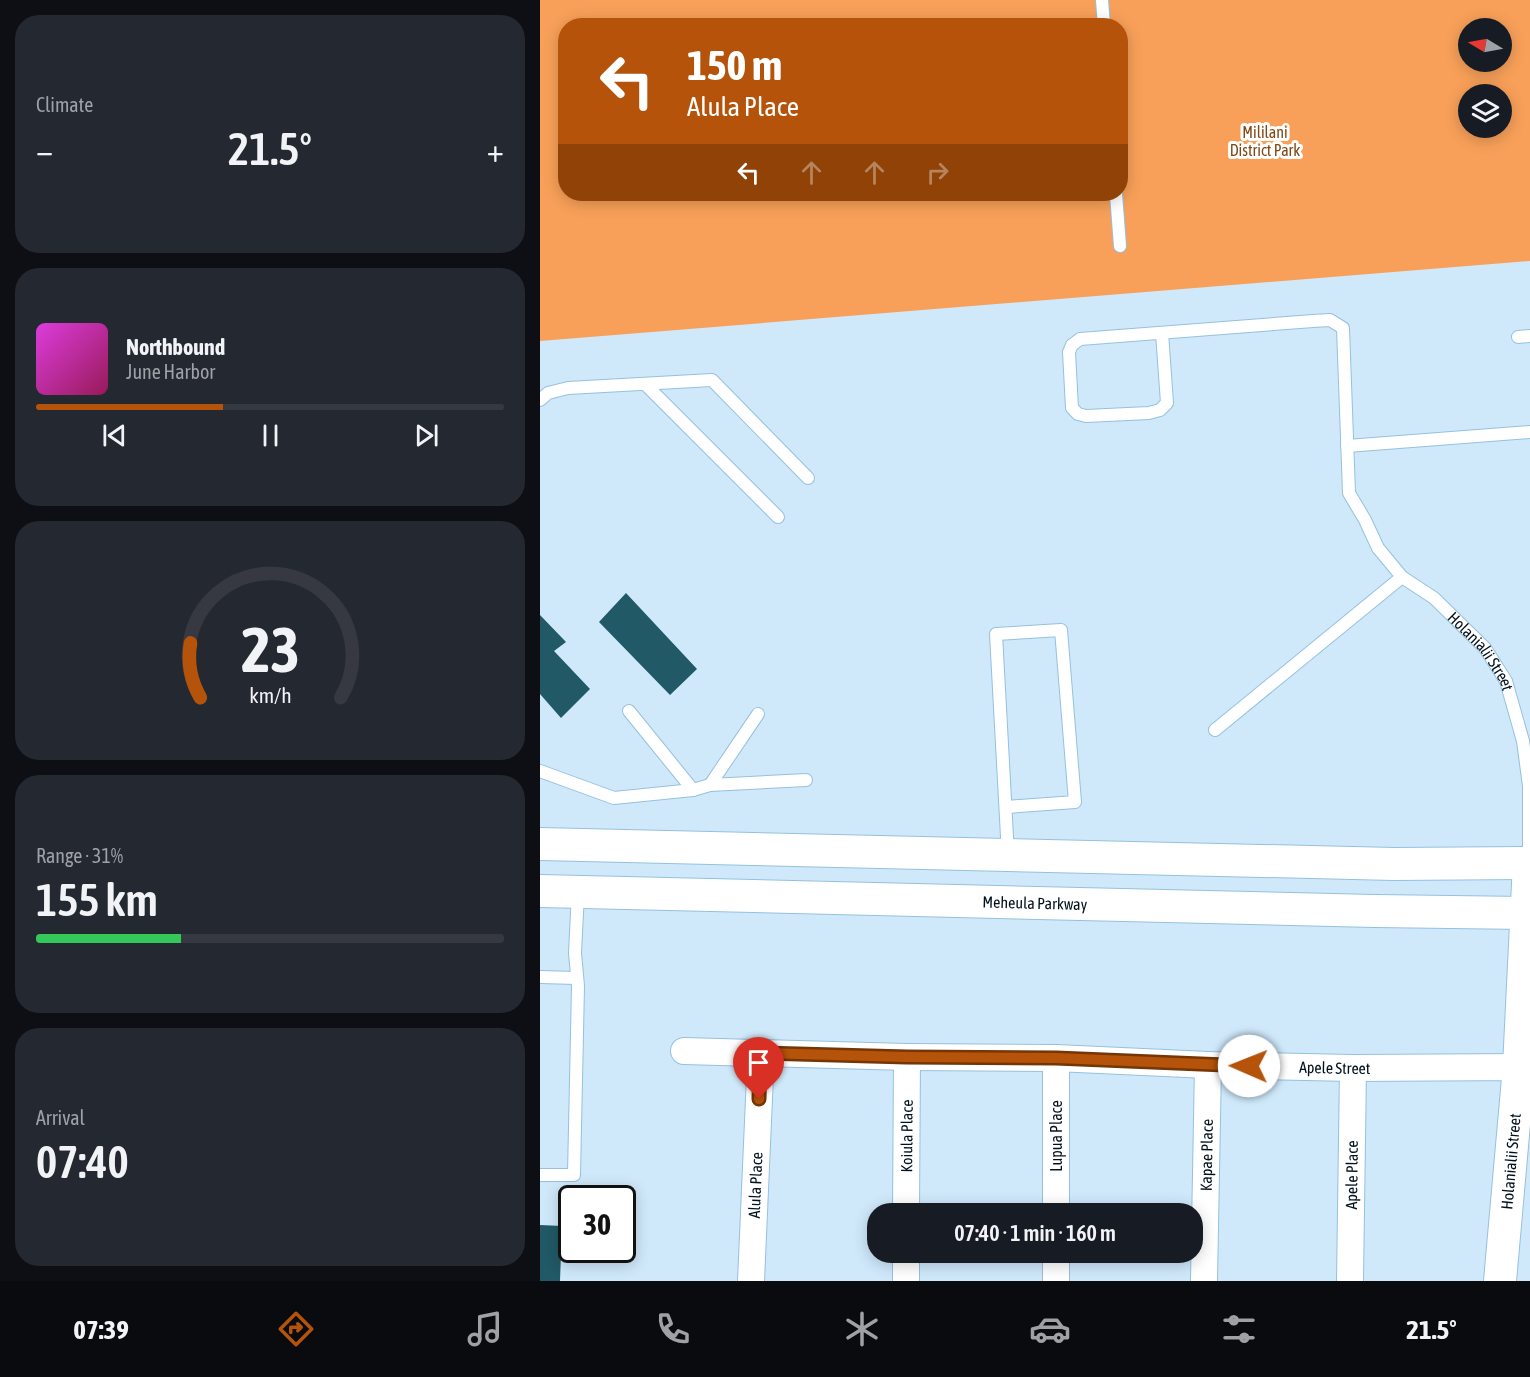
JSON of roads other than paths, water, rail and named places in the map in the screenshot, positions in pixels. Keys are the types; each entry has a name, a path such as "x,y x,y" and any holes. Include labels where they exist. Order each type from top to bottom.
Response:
{"street":[{"path":"540,844 1394,864 1530,863"},
{"name":"Holanialii Street","path":"1500,1281 1524,1067 1530,863"},
{"name":"Meheula Parkway","path":"540,891 1352,911 1529,913"},
{"name":"Apele Street","path":"684,1051 907,1057 1056,1058 1208,1065 1353,1068 1524,1067"},
{"name":"Alula Place","path":"751,1281 760,1053"},
{"name":"Koiula Place","path":"906,1203 907,1057"},
{"name":"Lupua Place","path":"1056,1058 1056,1203"},
{"name":"Kapae Place","path":"1204,1281 1208,1065"},
{"name":"Apele Place","path":"1350,1281 1353,1068"},
{"path":"906,1263 906,1281"},
{"path":"1056,1263 1056,1281"}],"lane":[{"path":"1102,0 1103,18"},
{"path":"1117,201 1120,246"},
{"name":"Holanialii Street","path":"1162,333 1167,403 1160,410 1149,413 1086,416 1078,414 1072,408 1069,352 1072,345 1080,339 1330,320 1343,328 1349,494 1378,548 1402,577 1434,597 1485,648 1506,681 1523,741 1529,786 1530,863"},
{"path":"540,400 548,393 568,388 712,380 808,478"},
{"path":"645,384 778,517"},
{"path":"1347,446 1530,432"},
{"path":"1215,730 1402,577"},
{"path":"1006,807 1075,802 1061,630 996,634 1008,855"},
{"path":"629,711 693,789"},
{"path":"710,785 758,714"},
{"path":"540,771 614,798 710,785 806,780"},
{"path":"540,1175 574,1175 577,978 575,953 578,892"},
{"path":"540,977 577,978"}],"park label":[{"name":"Mililani District Park","path":"1265,141"}]}
